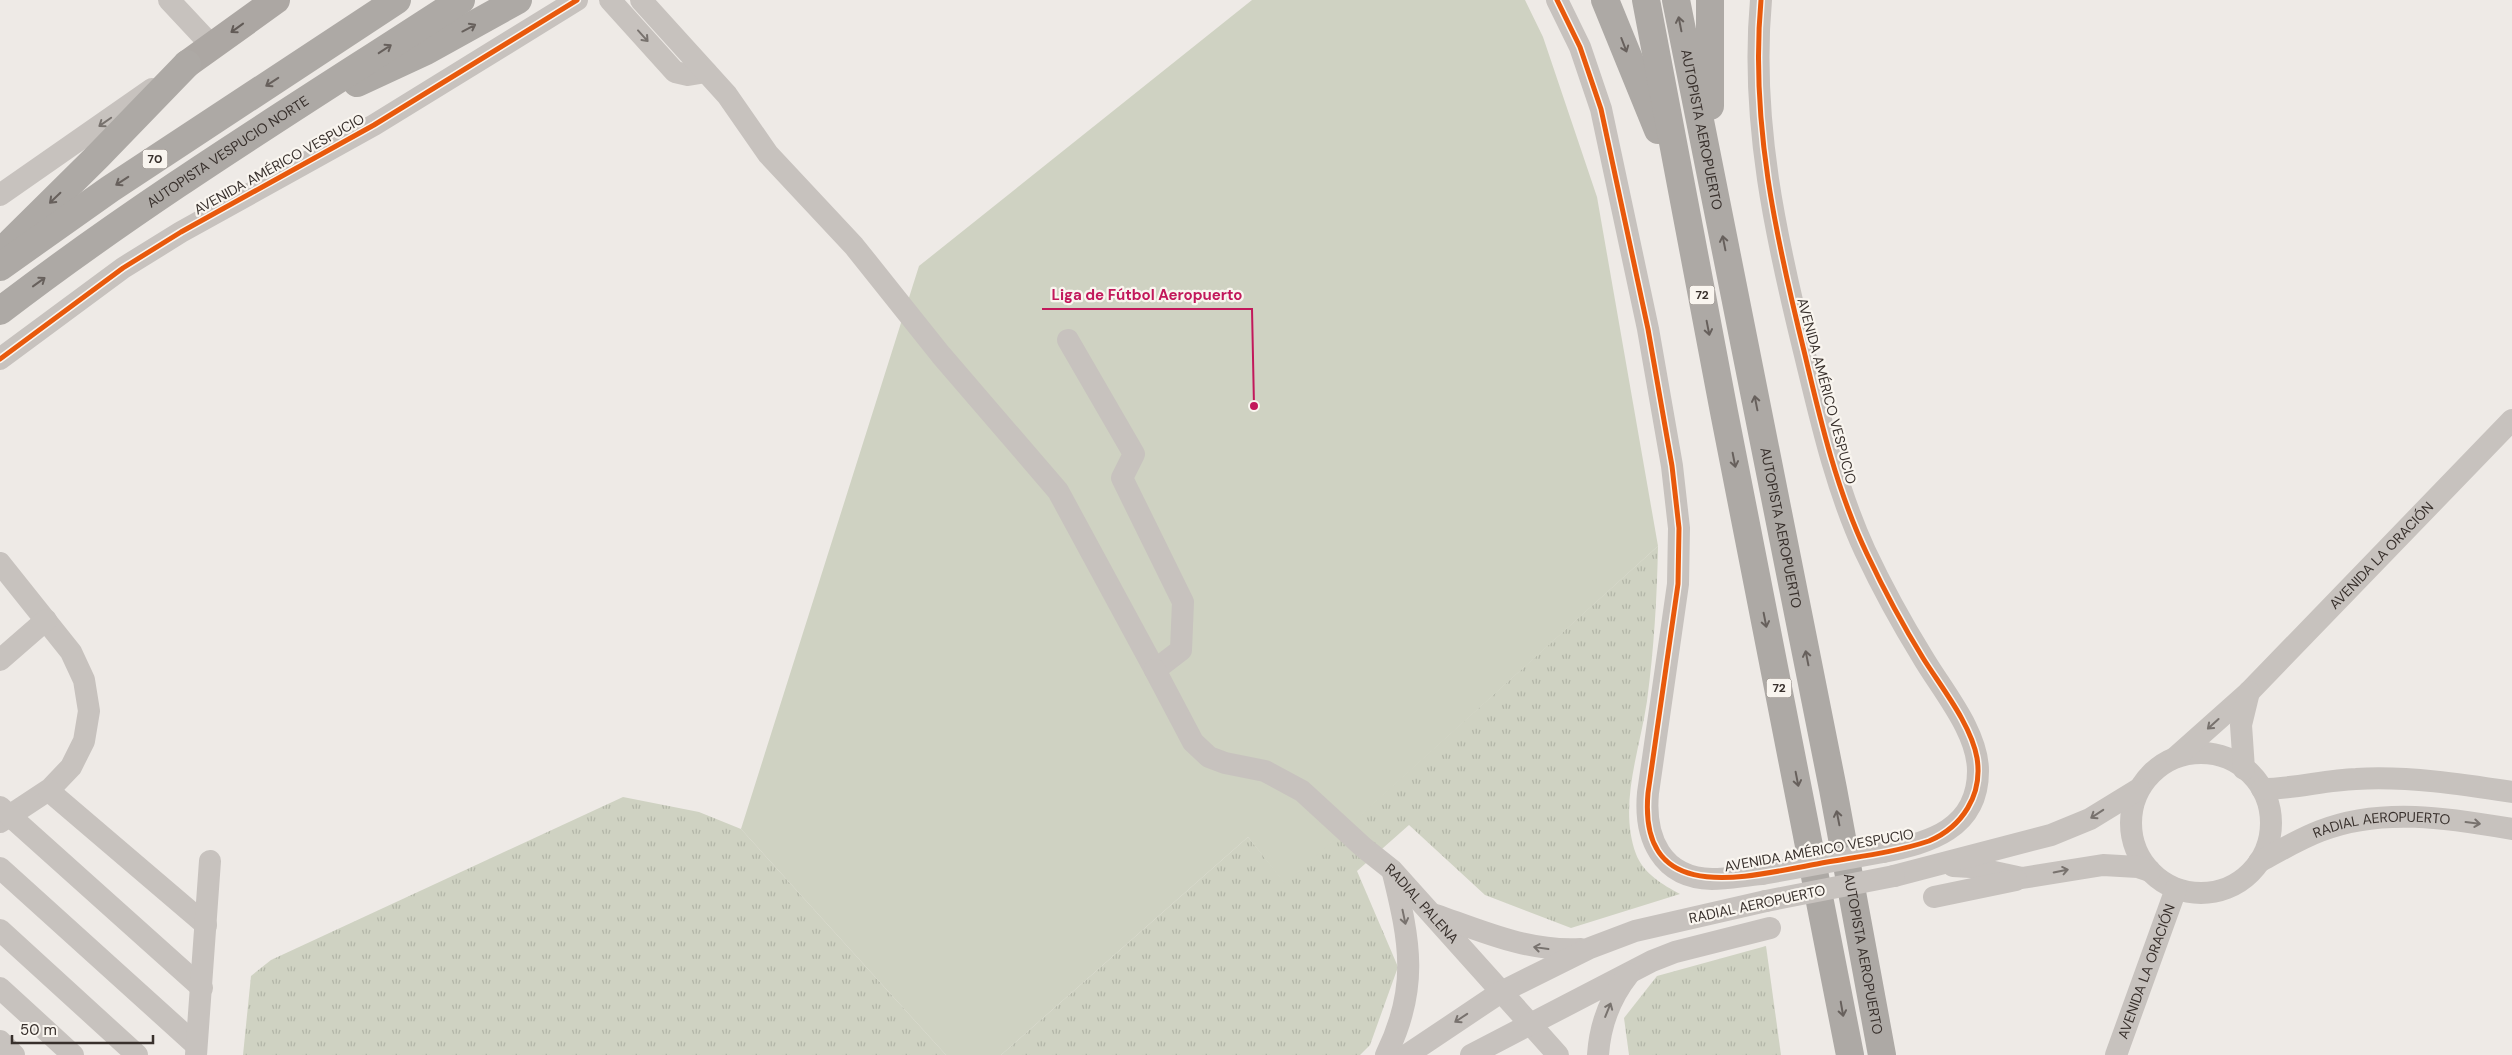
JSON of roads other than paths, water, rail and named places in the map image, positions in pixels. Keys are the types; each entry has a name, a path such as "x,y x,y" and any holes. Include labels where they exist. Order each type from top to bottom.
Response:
{"highway":[{"path":"313,55 372,0"},
{"name":"70","path":"0,267 110,189 397,0"},
{"name":"AUTOPISTA VESPUCIO NORTE","path":"0,311 113,229 461,0"},
{"path":"300,105 399,64 518,0"},
{"path":"1605,0 1679,177"},
{"name":"72","path":"1646,0 1850,1055"},
{"name":"AUTOPISTA AEROPUERTO","path":"1676,0 1833,789 1882,1055"},
{"path":"1710,0 1711,175"},
{"path":"0,252 188,64"}],"main road":[{"path":"188,64 276,0"}],"street":[{"path":"169,0 212,46"},
{"name":"AVENIDA AMÉRICO VESPUCIO","path":"0,359 123,268 181,232 374,125 577,0"},
{"path":"610,0 675,72 688,75 706,72"},
{"path":"641,0 727,95 768,154 854,246 941,356 1058,491 1193,742 1209,757 1225,763 1265,771 1302,791 1363,847 1392,870"},
{"name":"AVENIDA AMÉRICO VESPUCIO","path":"1557,0 1580,46 1601,109 1648,329 1672,466 1678,528 1678,584 1648,793 1647,824 1657,849 1666,860 1687,874 1712,879 1762,874 1883,852 1929,841 1954,825 1974,796 1978,772 1977,760 1966,727 1903,624 1880,582 1851,518 1830,456 1792,302 1765,164 1759,94 1761,0"},
{"path":"0,195 188,64"},
{"path":"1068,340 1134,454 1122,478 1182,602 1181,650 1155,670"},
{"name":"AVENIDA LA ORACIÓN","path":"2176,758 2249,692 2512,420"},
{"path":"0,563 71,652 79,665 88,695 89,711 88,726 78,755 61,779 49,790 3,815 202,988"},
{"path":"0,660 46,620"},
{"path":"2244,769 2241,725 2249,692"},
{"path":"2195,753 2215,755 2233,761 2244,769 2262,789 2269,807 2271,826 2268,845 2259,862 2244,878 2225,890 2198,894 2176,889 2150,872 2138,855 2132,836 2131,817 2139,789 2159,767 2176,758 2195,753"},
{"path":"2262,789 2281,789 2330,781 2386,778 2512,792"},
{"name":"RADIAL AEROPUERTO","path":"1407,1055 1502,992 1590,948 1636,931 1766,901 1894,876 2051,835 2090,819 2139,789"},
{"path":"49,790 206,925"},
{"name":"RADIAL AEROPUERTO","path":"2259,862 2322,830 2377,818 2417,817 2512,829"},
{"path":"196,1050 210,861"},
{"name":"RADIAL AEROPUERTO","path":"1934,897 2022,878 2102,864 2138,868 2150,872"},
{"name":"RADIAL AEROPUERTO","path":"1927,868 1971,866 2022,878"},
{"path":"0,868 196,1050"},
{"name":"RADIAL PALENA","path":"1392,870 1558,1055"},
{"name":"RADIAL PALENA","path":"1386,1055 1401,1019 1409,970 1407,934 1392,870"},
{"name":"AVENIDA LA ORACIÓN","path":"2116,1055 2176,889"},
{"name":"RADIAL AEROPUERTO","path":"1433,914 1513,943 1534,948 1552,950 1590,948"},
{"name":"RADIAL AEROPUERTO","path":"1471,1055 1632,970 1675,952 1770,928"},
{"path":"0,930 137,1055"},
{"path":"1598,1055 1602,1028 1607,1012 1618,990 1632,970"},
{"path":"0,988 73,1055"},
{"path":"0,1041 14,1055"}],"place":[{"name":"Liga de Fútbol Aeropuerto","path":"1254,406"}]}
